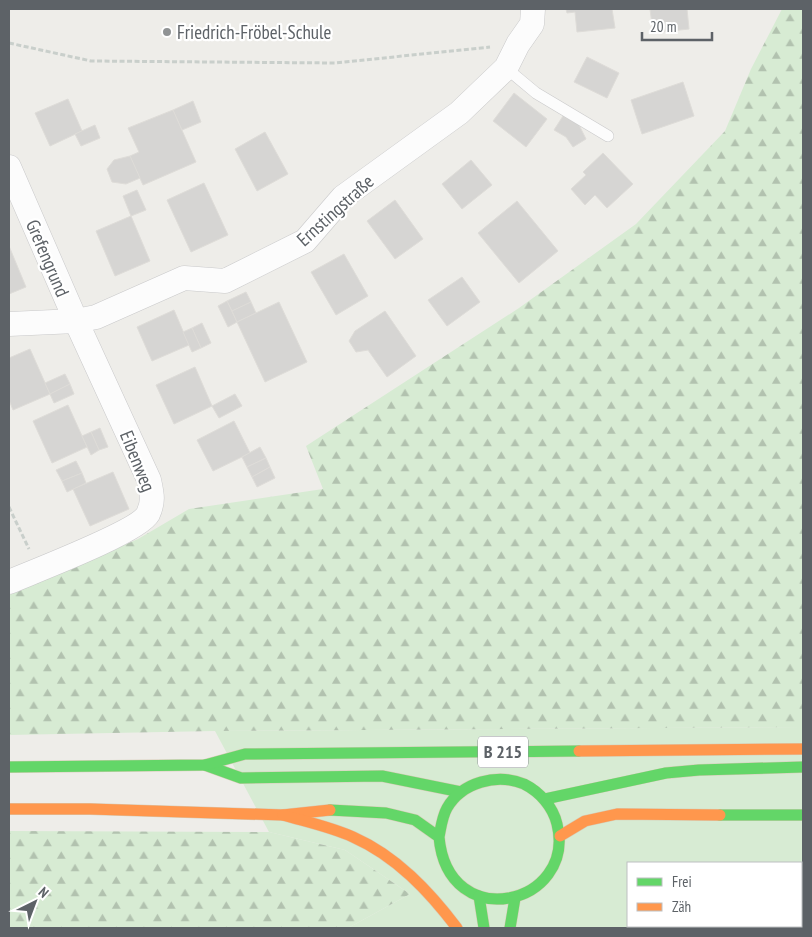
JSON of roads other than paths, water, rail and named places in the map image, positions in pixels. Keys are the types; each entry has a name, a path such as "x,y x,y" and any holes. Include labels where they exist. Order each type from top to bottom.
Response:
{"main road":[{"name":"B 215","path":"9,767 205,765 245,754 803,749"},
{"name":"B 215","path":"205,765 241,778 382,776 461,792"},
{"path":"545,800 648,776 685,771 803,767"},
{"name":"B 215","path":"495,778 514,780 531,787 545,800 556,817 560,836 558,853 552,868 543,881 530,891 514,898 496,900 479,896 462,887 449,873 441,856 439,837 442,820 449,805 461,792 477,782 495,778"},
{"path":"9,809 90,809 283,815 331,810 386,813 416,820 439,837"},
{"path":"560,836 585,821 617,814 803,815"},
{"path":"283,815 326,827 364,842 401,867 443,909 457,928"},
{"path":"479,896 484,928"},
{"path":"510,928 514,898"}],"street":[{"name":"Ernstingstraße","path":"9,324 76,321 96,317 184,278 225,280 305,241 343,197 459,113 506,68 518,44 532,24 534,9"},
{"name":"Grefengrund","path":"9,168 76,321"},
{"name":"Eibenweg","path":"9,582 82,552 134,525 147,516 153,499 149,480 76,321"}],"lane":[{"path":"506,68 536,93 608,136"}],"place":[{"name":"Friedrich-Fröbel-Schule","path":"167,32"}]}
